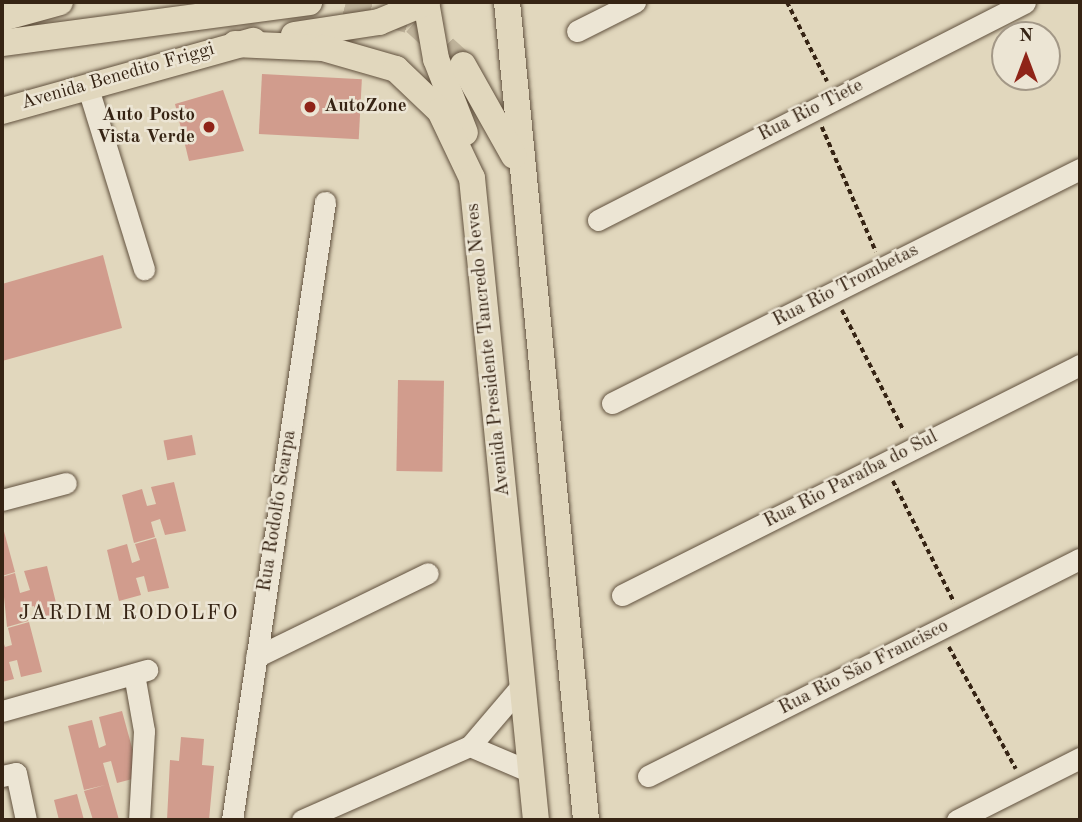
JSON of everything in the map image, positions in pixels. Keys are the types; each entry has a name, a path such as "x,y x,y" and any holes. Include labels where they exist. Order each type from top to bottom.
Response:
{"main road":[{"path":"2,18 60,2"},
{"name":"Avenida Benedito Friggi","path":"2,43 309,2"},
{"path":"234,44 379,22 427,2 436,59 465,132 472,178"},
{"path":"507,2 518,163 586,820"},
{"name":"Avenida Benedito Friggi","path":"2,111 234,44"},
{"name":"Avenida Presidente Tancredo Neves","path":"234,44 323,48 396,69 440,111 472,178 536,820"},
{"path":"463,65 518,163"}],"street":[{"path":"577,31 635,2"},
{"name":"Rua Rio Tiete","path":"598,220 1025,2"},
{"path":"87,85 144,269"},
{"name":"Rua Rio Trombetas","path":"612,403 1080,169"},
{"name":"Rua Rodolfo Scarpa","path":"232,820 325,202"},
{"name":"Rua Rio Paraíba do Sul","path":"622,595 1080,365"},
{"path":"2,500 66,483"},
{"name":"Rua Rio São Francisco","path":"648,776 1080,559"},
{"path":"256,657 428,573"},
{"path":"2,711 140,672 145,730 139,820"},
{"path":"302,820 470,746 523,684"},
{"path":"470,746 531,772"},
{"path":"957,820 1080,758"},
{"path":"2,776 16,773 26,820"}],"path":[{"path":"787,2 836,98"},
{"path":"814,110 883,267"},
{"path":"833,292 913,449"},
{"path":"884,463 962,618"},
{"path":"939,630 1026,785"}],"building":[{"name":"AutoZone","path":"262,74 362,79 359,139 259,134"},
{"name":"Auto Posto Vista Verde","path":"223,90 244,151 189,161 175,104"},
{"path":"103,255 122,328 2,361 2,284"},
{"path":"398,380 444,381 442,472 396,471"},
{"path":"192,435 196,455 167,460 164,441"},
{"path":"174,482 186,531 165,535 160,519 151,522 155,537 134,543 122,495 142,489 147,506 156,504 151,487"},
{"path":"2,524 15,572 2,576"},
{"path":"156,538 169,588 148,592 144,576 136,578 141,595 119,601 107,550 127,544 132,563 140,560 135,544"},
{"path":"47,566 59,615 38,620 34,606 24,608 28,621 7,627 2,577 15,573 20,593 30,590 24,571"},
{"path":"29,622 42,672 21,677 17,660 9,662 14,679 2,682 2,638 5,647 12,645 8,628"},
{"path":"122,711 140,777 117,783 111,761 103,763 119,820 93,820 84,791 105,785 84,790 68,726 92,720 99,748 106,745 99,717"},
{"path":"181,737 204,739 202,765 214,766 209,820 167,820 170,760 179,761"},
{"path":"77,794 84,820 59,820 54,800"}],"tunnel":[{"path":"346,2 415,22 463,65"}],"place":[{"name":"AutoZone","path":"310,107"},
{"name":"Auto Posto Vista Verde","path":"209,127"}],"district":[{"name":"JARDIM RODOLFO","path":"129,614"}]}
